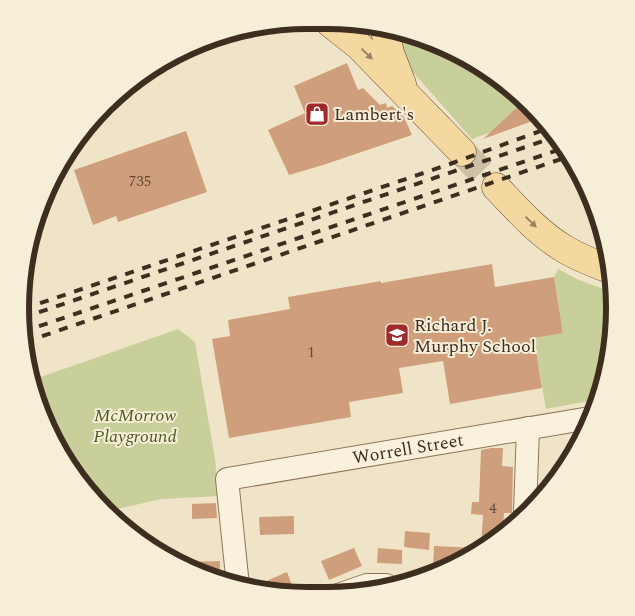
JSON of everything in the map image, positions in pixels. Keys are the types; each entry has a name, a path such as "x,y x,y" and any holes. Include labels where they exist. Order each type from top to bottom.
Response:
{"main road":[{"path":"338,29 359,46 462,152"},
{"path":"386,35 390,53 408,96"},
{"path":"496,187 537,228 554,242 603,266"}],"street":[{"name":"Worrell Street","path":"237,578 227,479 583,419"},
{"path":"525,504 528,428"}],"green space":[{"path":"396,37 434,50 467,66 497,86 531,118 472,139 411,70"},
{"path":"558,269 579,280 606,290 606,326 601,362 590,401 546,409 534,338 563,332 554,277"},
{"name":"McMorrow Playground","path":"178,329 195,342 215,459 219,496 162,499 115,509 86,478 66,448 50,415 38,378"}],"building":[{"path":"347,63 358,90 363,88 380,105 386,103 387,108 392,106 404,117 412,135 289,175 268,130 305,113 294,86"},
{"path":"519,106 534,121 483,139"},
{"path":"186,131 207,192 118,222 116,216 93,225 74,170"},
{"name":"Richard J. Murphy School","path":"492,264 495,287 554,277 563,333 534,338 542,388 450,404 443,361 399,368 403,393 349,402 351,417 229,438 212,339 230,336 228,320 290,309 288,297"},
{"path":"503,448 502,466 513,467 512,513 504,513 503,525 481,540 483,515 471,514 472,502 479,502 481,450"},
{"path":"216,503 217,518 192,519 192,504"},
{"path":"294,516 294,534 260,535 259,517"},
{"path":"405,531 430,533 429,550 404,547"},
{"path":"434,546 471,548 451,558 433,566"},
{"path":"354,548 362,566 329,580 321,561"},
{"path":"378,548 402,550 402,564 377,563"},
{"path":"220,561 220,573 201,566 192,562"},
{"path":"287,572 293,587 265,584 264,582"}],"tunnel":[{"path":"462,152 496,187"}],"railway":[{"path":"29,307 450,164 542,130"},
{"path":"29,316 550,139"},
{"path":"29,329 557,150"},
{"path":"31,340 563,158"}],"place":[{"name":"Lambert's","path":"317,114"},
{"name":"Richard J. Murphy School","path":"397,335"}]}
